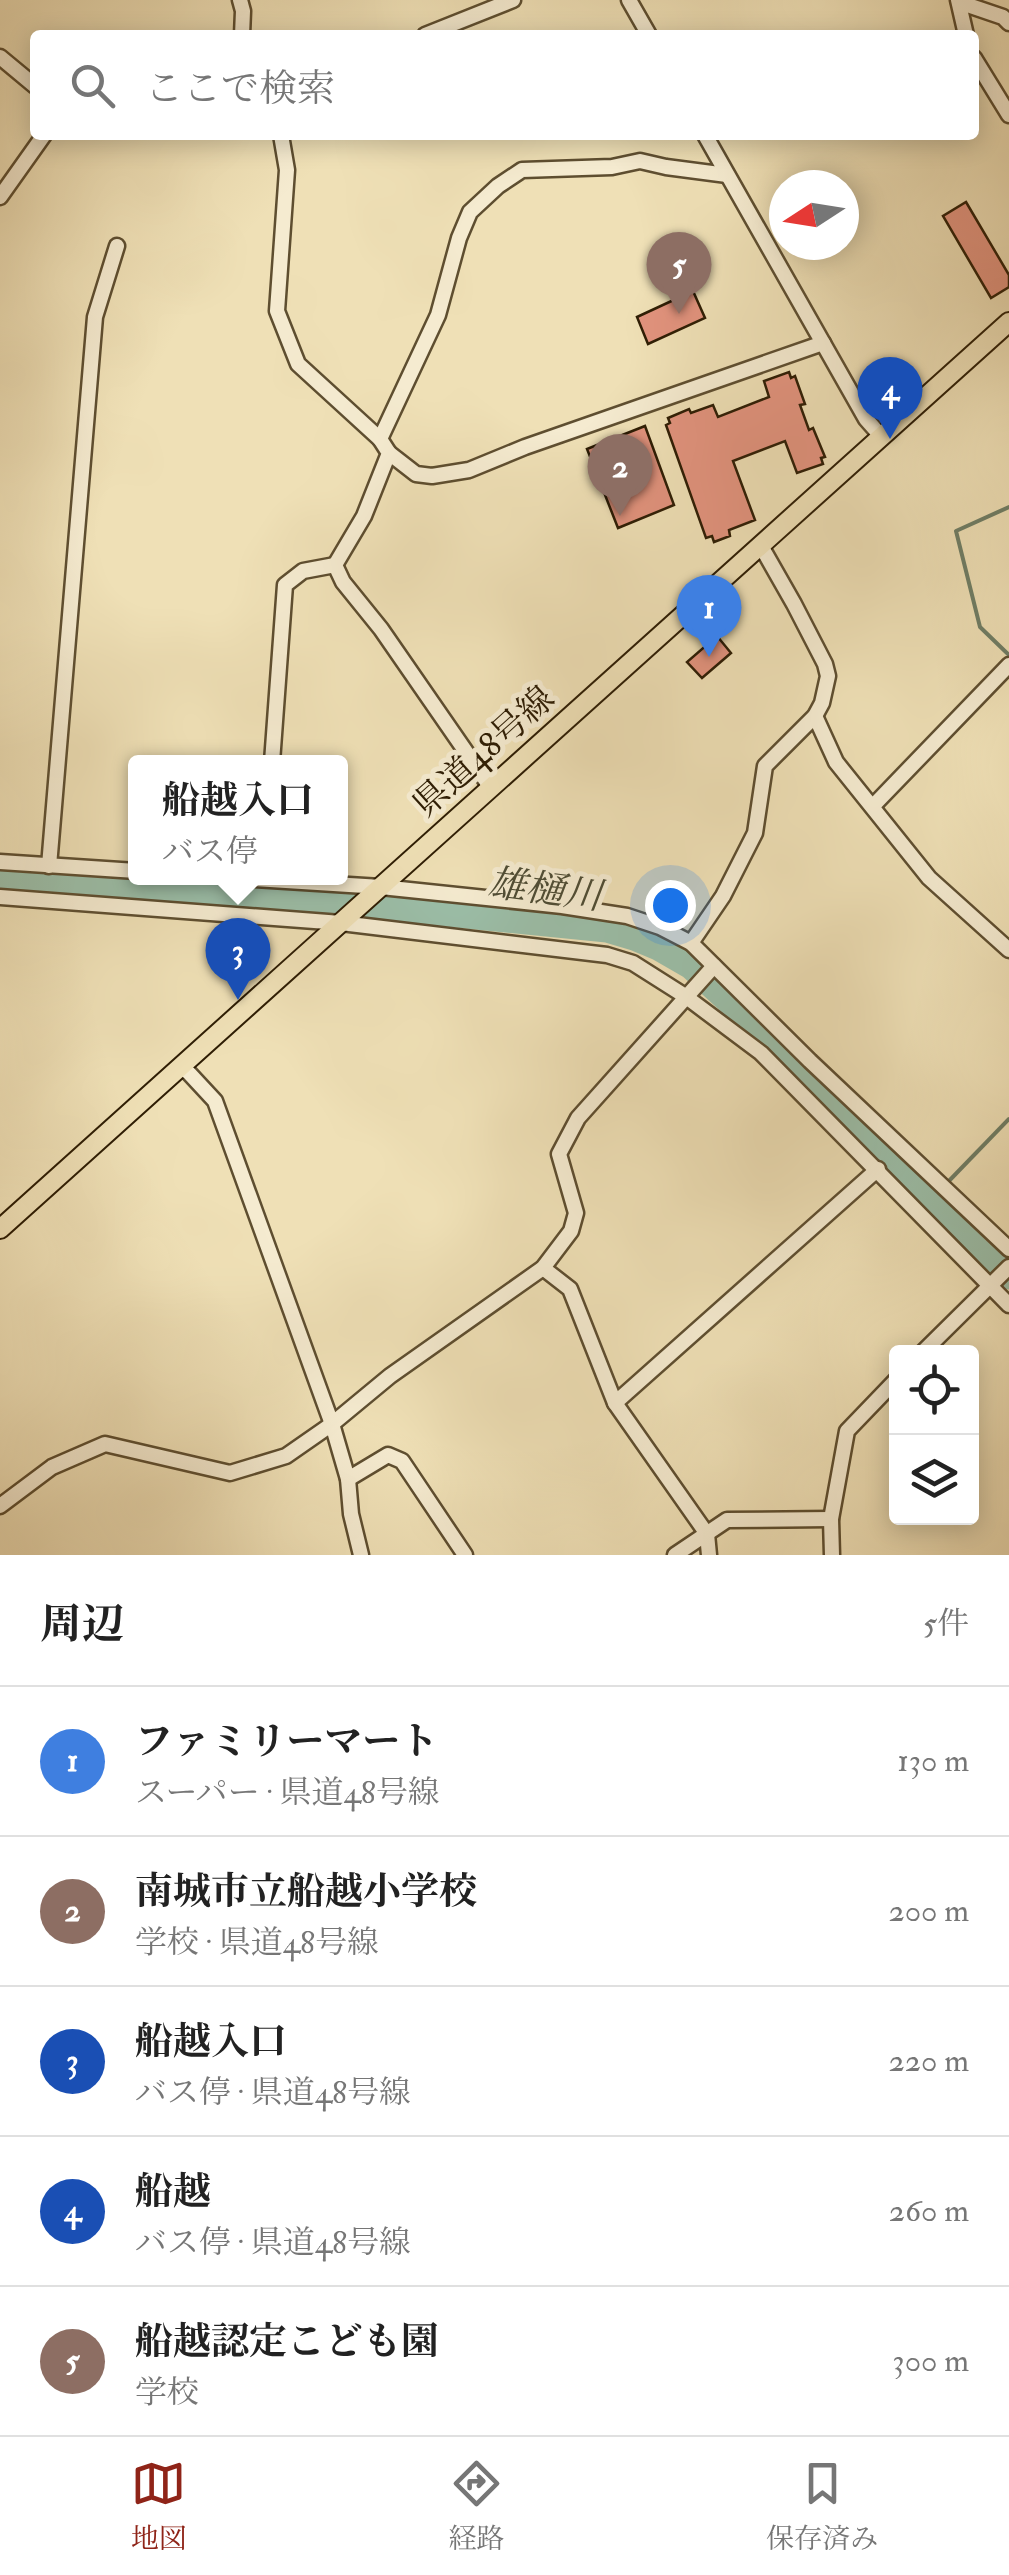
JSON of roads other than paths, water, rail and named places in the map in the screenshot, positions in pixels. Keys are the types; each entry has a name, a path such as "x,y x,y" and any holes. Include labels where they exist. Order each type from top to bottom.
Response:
{"main road":[{"name":"県道48号線","path":"1,1226 1009,322"}],"street":[{"path":"438,30 513,0"},
{"path":"629,0 646,30"},
{"path":"959,1 1009,23"},
{"path":"959,1 965,30"},
{"path":"242,30 244,4"},
{"path":"0,57 30,82"},
{"path":"979,66 1009,115"},
{"path":"0,197 40,140"},
{"path":"282,140 287,170 277,312 298,364 380,438 389,453 416,474 432,476 469,470 823,343"},
{"path":"708,140 866,418 881,436"},
{"path":"380,438 438,316 470,212 498,186 522,170 612,167 640,161 727,174"},
{"path":"49,866 95,317 117,246"},
{"path":"335,565 364,516 389,453"},
{"path":"690,943 723,896 755,834 766,766 815,716 828,676 761,546"},
{"path":"273,755 285,585 303,571 335,565"},
{"path":"335,565 343,582 382,630 491,788"},
{"path":"873,806 1009,665"},
{"path":"815,716 836,762 929,878 1009,950"},
{"path":"0,862 128,871"},
{"path":"330,885 562,906 627,916 690,943 1009,1249"},
{"path":"0,897 344,920 607,956 633,963 762,1053 1009,1305"},
{"path":"0,1506 52,1467 105,1444 230,1473 286,1456 390,1376 543,1268 570,1230 576,1213 559,1154 578,1118 714,966"},
{"path":"181,1067 216,1101 332,1424 348,1479 361,1555"},
{"path":"615,1403 878,1169"},
{"path":"930,1345 1009,1267"},
{"path":"543,1268 570,1289 615,1403 707,1534 709,1555"},
{"path":"832,1555 831,1519 847,1431 889,1387"},
{"path":"348,1479 388,1455 402,1461 465,1555"},
{"path":"676,1555 727,1520 831,1519"}],"waterway":[{"path":"1009,507 956,531 980,627 1009,655"},
{"name":"雄樋川","path":"0,877 395,909 607,930 634,938 691,967 1009,1277"},
{"path":"946,1184 1009,1119"},
{"path":"930,1200 940,1191"}],"place":[{"name":"船越認定こども園","path":"679,314"},
{"name":"船越","path":"890,439"},
{"name":"南城市立船越小学校","path":"620,516"},
{"name":"ファミリーマート","path":"709,657"},
{"name":"船越入口","path":"238,1000"}]}
